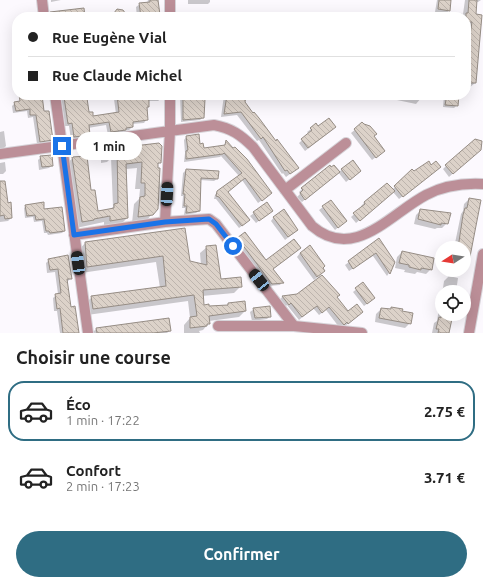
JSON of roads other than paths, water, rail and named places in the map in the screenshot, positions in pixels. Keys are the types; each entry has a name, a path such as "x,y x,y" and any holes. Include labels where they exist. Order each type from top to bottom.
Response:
{"street":[{"path":"42,0 43,12"},
{"path":"170,0 170,12"},
{"path":"56,100 88,333"},
{"path":"165,222 170,131 170,100"},
{"path":"0,154 214,125 232,130 243,137 312,226 318,231 332,238 349,240 368,233 419,199 434,191 462,184 483,184"},
{"path":"285,190 346,143"},
{"path":"74,235 165,222 209,219 216,224 294,326"},
{"path":"469,333 483,254"},
{"path":"218,326 294,326 362,333"}]}
